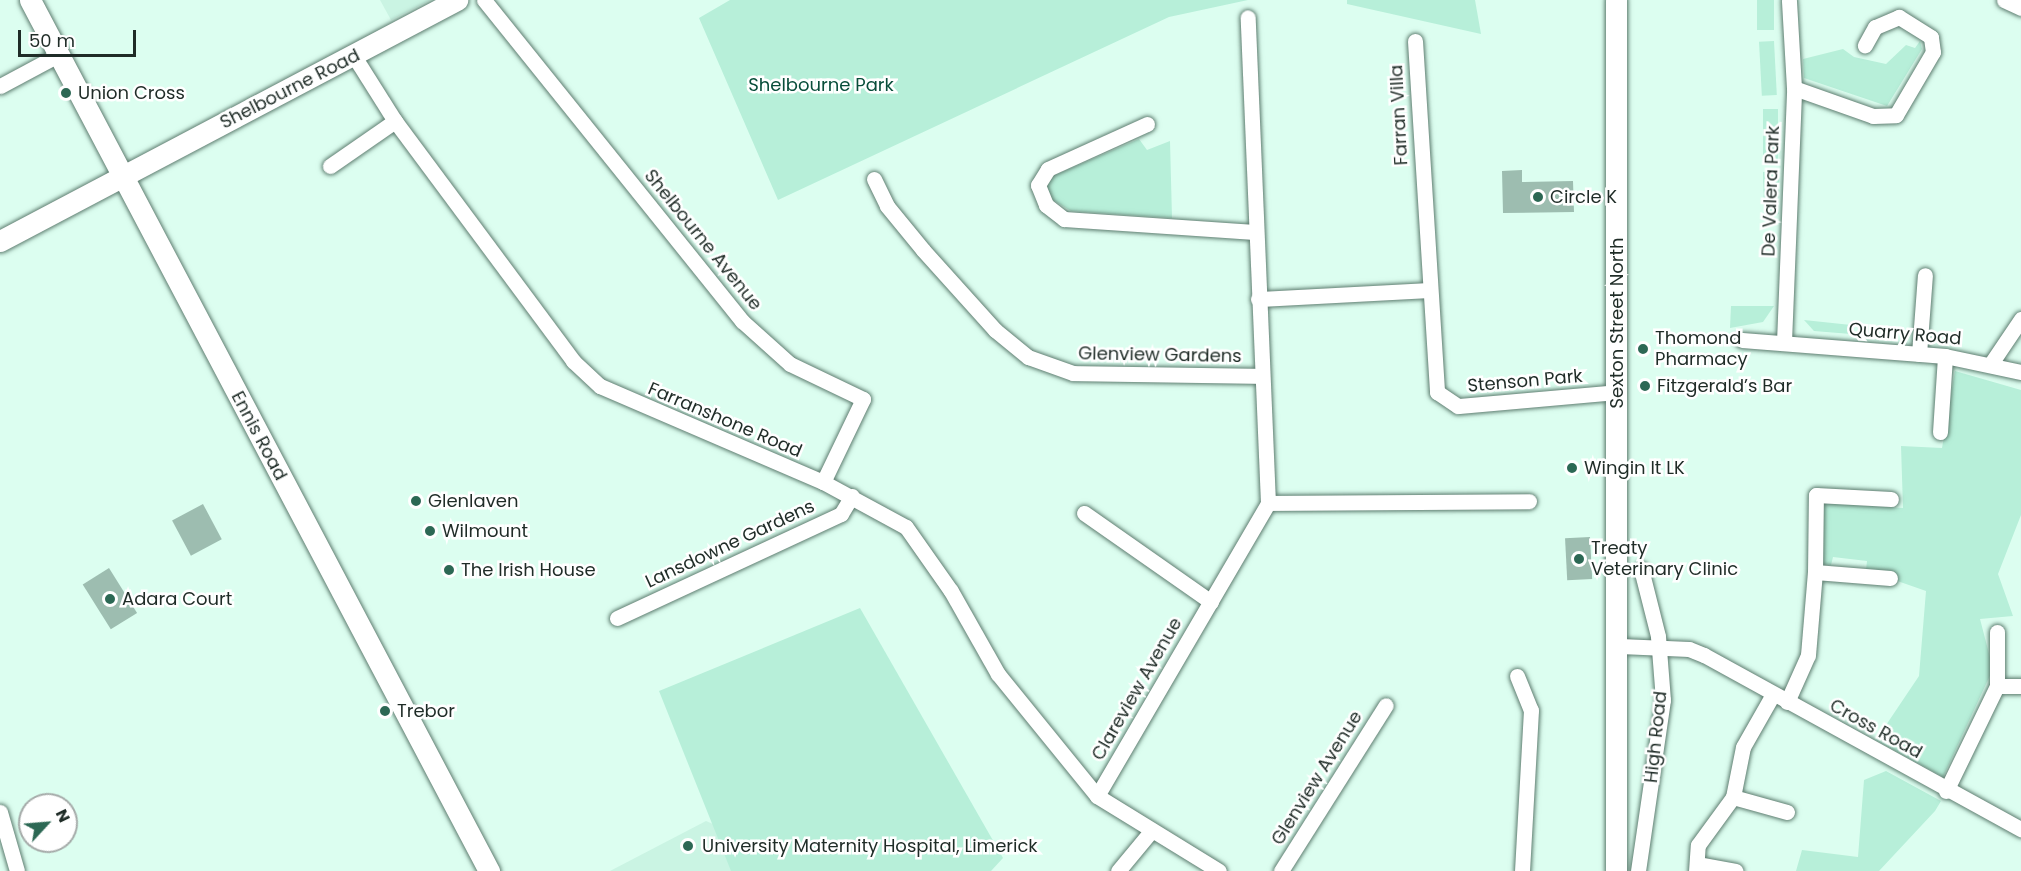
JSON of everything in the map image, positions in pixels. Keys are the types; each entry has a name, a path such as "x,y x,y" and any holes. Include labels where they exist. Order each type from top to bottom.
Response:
{"main road":[{"name":"Ennis Road","path":"30,0 489,871"},
{"name":"Shelbourne Road","path":"0,241 457,0"},
{"name":"Sexton Street North","path":"1616,0 1620,646"},
{"name":"High Road","path":"1616,871 1620,646"}],"street":[{"name":"Shelbourne Avenue","path":"484,0 742,321 790,364 863,399 823,482"},
{"name":"De Valera Park","path":"1784,342 1794,88 1789,0"},
{"path":"2004,0 2021,8"},
{"path":"1248,17 1261,376"},
{"path":"1794,88 1873,116 1896,115 1933,52 1931,37 1899,17 1875,27 1865,45"},
{"name":"Farran Villa","path":"1415,41 1424,186"},
{"path":"0,86 58,54"},
{"name":"Farranshone Road","path":"354,56 395,121 573,361 600,386 823,482 906,527 951,591 998,674 1097,796 1219,871"},
{"path":"330,166 395,121"},
{"path":"1147,124 1048,169 1038,185 1046,205 1064,219 1255,232"},
{"name":"Glenview Gardens","path":"874,179 887,206 923,250 999,334 1028,357 1073,373 1261,376 1268,503"},
{"name":"Stenson Park","path":"1424,186 1433,381 1449,404 1617,392"},
{"path":"1919,354 1924,274"},
{"path":"1258,299 1427,290"},
{"path":"1992,362 2021,319"},
{"path":"1742,340 1784,342"},
{"name":"Quarry Road","path":"1784,342 1945,356 1992,362 2021,372"},
{"path":"1940,432 1945,356"},
{"path":"1787,702 1808,655 1815,572 1816,495 1891,499"},
{"name":"Lansdowne Gardens","path":"617,618 841,514 852,496"},
{"path":"1084,513 1211,602 1268,503 1529,501"},
{"name":"High Road","path":"1638,871 1663,700 1659,647 1641,569"},
{"path":"1815,572 1890,578"},
{"name":"Clareview Avenue","path":"1097,796 1211,602"},
{"path":"1946,791 1997,686 1997,632"},
{"name":"Cross Road","path":"1620,646 1659,647 1704,655 1772,696 1787,702 1946,791 2021,829"},
{"path":"1517,676 1531,710 1522,871"},
{"path":"1997,686 2021,686"},
{"path":"1736,871 1696,867 1698,845 1733,797 1743,747 1772,696"},
{"name":"Glenview Avenue","path":"1281,871 1386,705"},
{"path":"1733,797 1787,812"},
{"path":"0,812 17,871"},
{"path":"1118,871 1152,830"}],"shaded area":[{"path":"380,0 430,0 391,20"},
{"name":"University Maternity Hospital, Limerick","path":"706,821 713,824 732,871 610,871"}],"green space":[{"name":"Shelbourne Park","path":"730,0 1248,0 1169,17 778,200 699,18"},
{"path":"1347,0 1475,0 1481,34 1347,4"},
{"path":"1757,0 1774,0 1774,30 1757,30"},
{"path":"1774,41 1777,95 1762,96 1759,42"},
{"path":"1920,41 1922,49 1887,106 1804,78 1803,59 1843,49 1854,57 1886,64 1906,45 1915,48"},
{"path":"1763,109 1778,109 1778,161 1763,161"},
{"path":"1139,139 1147,150 1170,141 1172,218 1071,211 1050,198 1047,187 1053,176"},
{"path":"1779,171 1779,214 1764,218 1763,172"},
{"path":"1731,306 1774,306 1763,322 1730,328"},
{"path":"1804,320 1851,325 1851,334 1814,331"},
{"path":"1955,371 2021,390 2021,515 1998,574 2013,616 1980,619 1993,669 1943,777 1876,740 1919,676 1926,591 1866,570 1867,561 1833,557 1831,565 1820,564 1823,503 1903,508 1901,446 1942,448"},
{"path":"860,608 1003,858 991,871 731,871 659,691"},
{"path":"1886,771 1941,801 1935,811 1879,871 1796,871 1802,850 1858,857 1864,780"}],"building":[{"name":"Circle K","path":"1522,170 1522,182 1573,181 1574,212 1503,213 1502,171"},
{"name":"Adara Court","path":"203,504 222,539 191,556 172,520"},
{"name":"Treaty Veterinary Clinic","path":"1590,537 1592,579 1567,580 1565,538"},
{"name":"Adara Court","path":"109,568 137,613 111,629 83,584"}],"place":[{"name":"Union Cross","path":"66,93"},
{"name":"Circle K","path":"1538,197"},
{"name":"Thomond Pharmacy","path":"1643,349"},
{"name":"Fitzgerald’s Bar","path":"1645,386"},
{"name":"Wingin It LK","path":"1572,468"},
{"name":"Glenlaven","path":"416,501"},
{"name":"Wilmount","path":"430,531"},
{"name":"Treaty Veterinary Clinic","path":"1579,559"},
{"name":"The Irish House","path":"449,570"},
{"name":"Adara Court","path":"110,599"},
{"name":"Trebor","path":"385,711"},
{"name":"University Maternity Hospital, Limerick","path":"688,846"}]}
